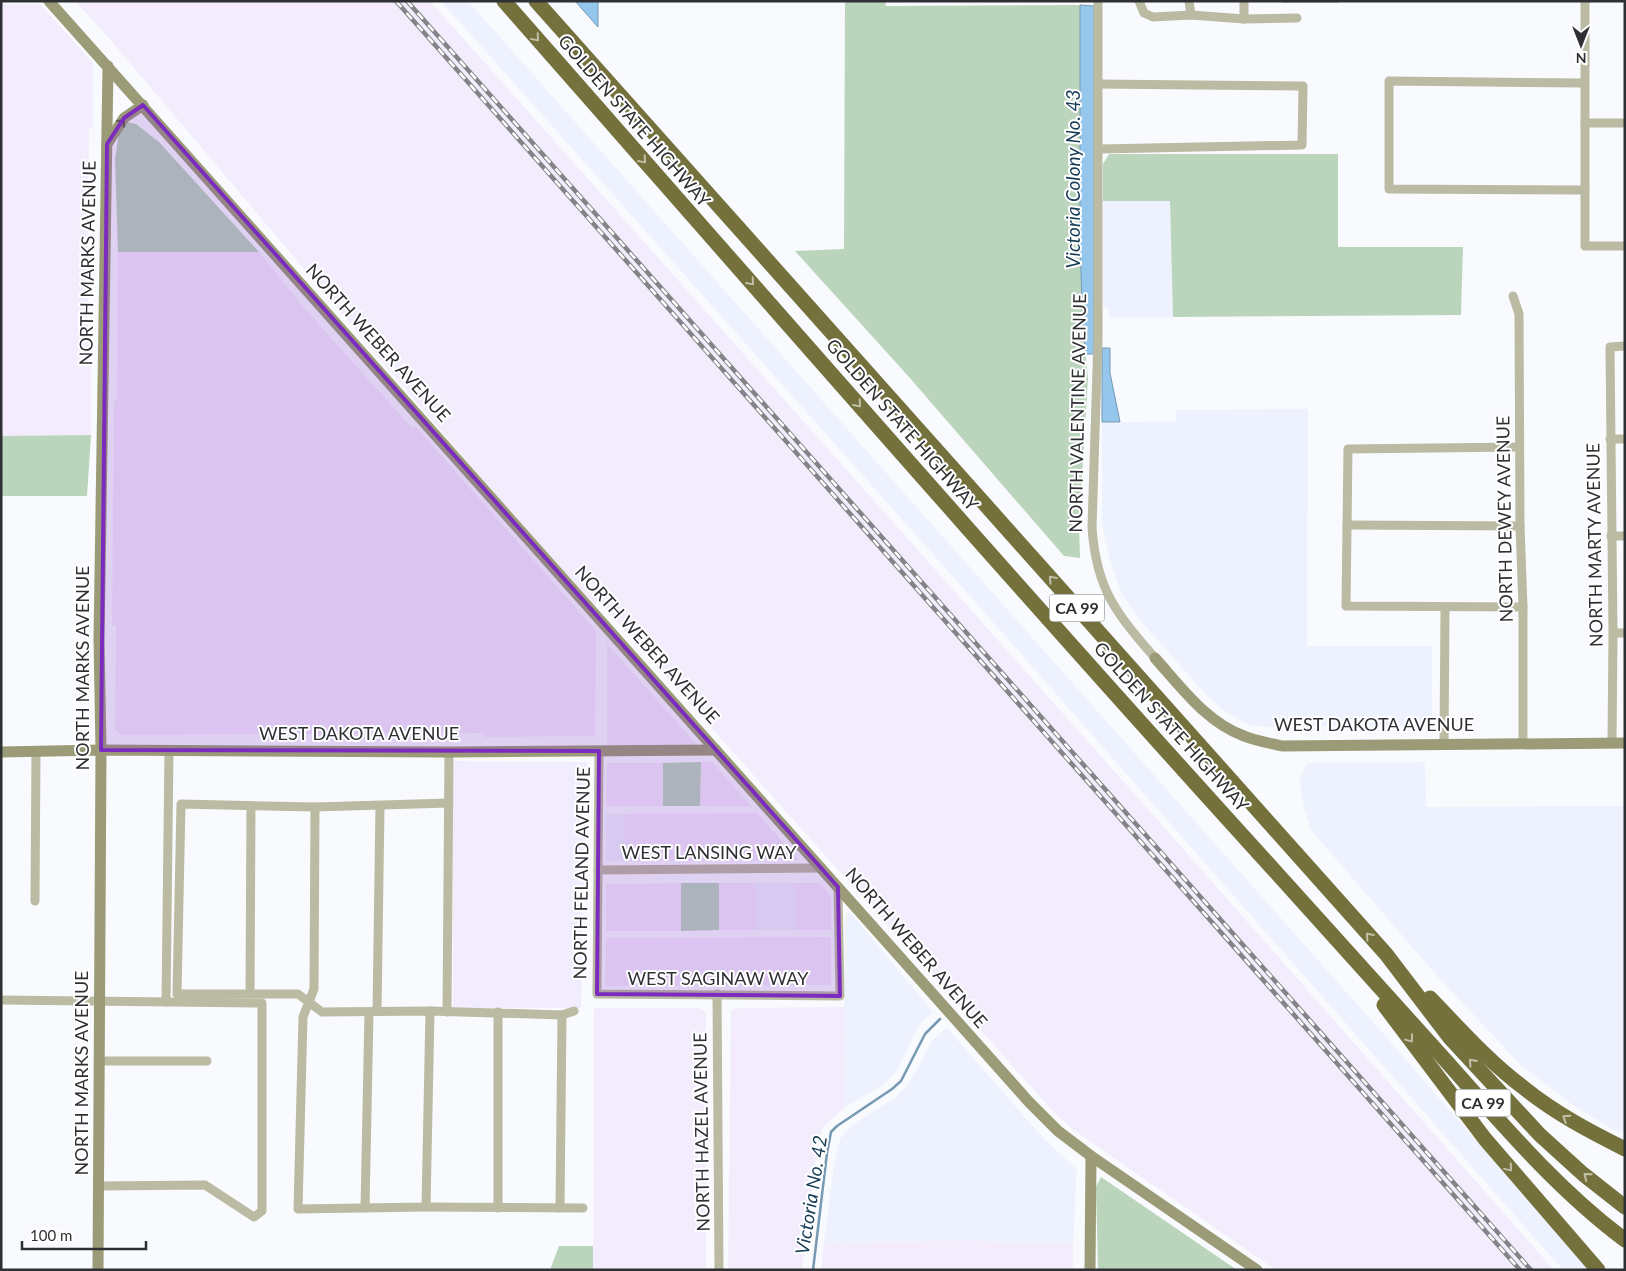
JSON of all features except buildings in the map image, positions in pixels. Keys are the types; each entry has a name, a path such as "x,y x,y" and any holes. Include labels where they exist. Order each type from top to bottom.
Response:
{"highway":[{"name":"GOLDEN STATE HIGHWAY","path":"504,1 996,559 1531,1157 1570,1194 1625,1240"},
{"name":"GOLDEN STATE HIGHWAY","path":"536,1 1386,954 1450,1038 1534,1129 1583,1174 1625,1207"},
{"path":"1386,954 1478,1048 1523,1088 1578,1125 1625,1149"},
{"path":"1352,956 1383,1004 1485,1139 1598,1270"}],"main road":[{"name":"NORTH WEBER AVENUE","path":"49,1 1034,1107 1058,1131 1091,1156 1257,1270"},
{"name":"NORTH MARKS AVENUE","path":"98,1270 100,1186 101,750 99,639 108,66"},
{"path":"107,144 124,118 143,105"},
{"name":"WEST DAKOTA AVENUE","path":"1155,658 1196,704 1216,721 1244,736 1282,746 1625,742"},
{"name":"WEST DAKOTA AVENUE","path":"1,752 101,750 449,752 716,750"},
{"path":"1090,1270 1091,1156"}],"street":[{"name":"NORTH VALENTINE AVENUE","path":"1098,1 1098,339 1093,544 1097,566 1113,606 1127,626 1155,658"},
{"path":"1139,1 1144,13 1153,17 1191,15 1244,19 1297,18"},
{"path":"1189,1 1191,15"},
{"path":"1244,1 1244,19"},
{"path":"1585,1 1585,246 1625,246"},
{"path":"1584,83 1389,81 1389,189 1585,190"},
{"path":"1098,84 1304,86 1302,145 1099,148"},
{"path":"1585,124 1625,123"},
{"name":"NORTH DEWEY AVENUE","path":"1513,296 1519,314 1520,526 1524,607 1523,744"},
{"name":"NORTH MARTY AVENUE","path":"1612,743 1613,633 1610,347 1625,346"},
{"path":"1610,439 1625,439"},
{"path":"1519,447 1348,448 1346,606 1524,607"},
{"path":"1348,525 1520,526"},
{"path":"1612,536 1625,536"},
{"path":"1444,744 1445,608"},
{"path":"1613,633 1625,633"},
{"path":"166,1002 169,750"},
{"name":"NORTH FELAND AVENUE","path":"596,994 599,751"},
{"path":"35,901 36,752"},
{"path":"447,1012 449,752"},
{"path":"449,804 315,807 180,804 177,994 298,994 322,1012 430,1011 562,1015 574,1011"},
{"path":"250,994 251,806"},
{"path":"366,1208 380,806"},
{"path":"315,807 314,989 303,1017 298,1209 426,1207 582,1208"},
{"name":"WEST LANSING WAY","path":"598,870 822,868"},
{"name":"WEST SAGINAW WAY","path":"596,994 840,996 838,887"},
{"name":"NORTH HAZEL AVENUE","path":"717,994 719,1270"},
{"path":"1,1000 262,1003 262,1211 254,1217 205,1185 100,1186"},
{"path":"426,1207 430,1011"},
{"path":"498,1012 498,1208"},
{"path":"560,1208 562,1015"},
{"path":"100,1061 207,1061"}],"highlighted area":[{"path":"143,105 838,887 840,996 597,994 599,751 101,750 107,144 124,118"}],"shaded area":[{"path":"75,1 430,1 1162,825 1554,1270 1276,1270 1072,1129 1050,1108 596,598 596,614 107,36"},
{"path":"441,1 468,1 1387,1038 1588,1270 1563,1270 941,563"},
{"path":"1,4 40,4 93,63 93,127 89,128 88,252 91,435 1,436"},
{"path":"1103,201 1170,201 1173,317 1110,318 1109,308 1103,306"},
{"path":"118,252 259,252 305,309 412,428 415,426 596,631 595,736 484,737 484,733 121,735 115,729 116,626 112,625 114,401 117,400"},
{"path":"1308,409 1307,646 1432,646 1432,721 1426,726 1274,727 1247,724 1222,709 1207,696 1141,621 1121,593 1110,560 1102,525 1102,423 1176,421 1176,410"},
{"path":"607,644 699,747 607,748"},
{"path":"453,761 587,762 581,1008 453,1008"},
{"path":"701,762 712,762 751,806 700,806"},
{"path":"1425,762 1426,807 1625,806 1625,1133 1612,1129 1571,1104 1521,1065 1439,978 1311,830 1303,804 1300,779 1307,763"},
{"path":"607,763 663,763 663,806 606,806"},
{"path":"757,813 799,860 625,861 625,814"},
{"path":"606,814 625,814 625,861 606,861"},
{"path":"681,883 681,931 606,931 606,884"},
{"path":"719,883 756,883 756,930 719,930"},
{"path":"756,883 794,883 794,930 756,930"},
{"path":"794,883 819,883 831,896 831,930 794,930"},
{"path":"850,912 933,1012 922,1022 912,1038 898,1070 883,1085 844,1108 845,915"},
{"path":"831,937 831,985 605,986 606,938"},
{"path":"845,1007 844,1108 823,1127 818,1141 802,1270 728,1270 731,1011 737,1008"},
{"path":"594,1008 699,1008 706,1012 706,1270 593,1270"},
{"path":"947,1028 1045,1140 1077,1169 1073,1244 977,1241 824,1242 835,1159 840,1139 852,1125 895,1098 908,1085 934,1038"},
{"path":"977,1241 1073,1244 1073,1270 821,1270 824,1242"}],"green space":[{"path":"845,1 885,1 886,6 1080,5 1080,248 1083,328 1088,378 1079,526 1080,558 1064,556 909,377 795,251 844,249"},
{"path":"1282,1 1338,1 1338,3 1282,3"},
{"path":"127,122 136,124 159,142 259,252 118,252 115,159 119,133"},
{"path":"1109,154 1338,154 1338,247 1463,247 1461,315 1173,317 1170,201 1103,201 1103,164"},
{"path":"91,435 87,496 1,496 1,436"},
{"path":"701,762 700,806 663,806 663,763"},
{"path":"681,883 719,883 719,930 681,931"},
{"path":"1101,1177 1237,1270 1098,1270 1096,1187"},
{"path":"559,1246 593,1246 593,1270 550,1270"}],"water":[{"path":"575,1 598,1 598,27"},
{"path":"1080,5 1094,6 1094,354 1086,354 1083,328 1080,248"},
{"path":"1102,348 1110,348 1110,373 1120,422 1102,422"}],"waterway":[{"name":"Victoria No. 42","path":"813,1270 831,1132 901,1081 925,1034 940,1019"}],"railway":[{"path":"396,1 1520,1270"},
{"path":"407,1 1531,1270"}],"water label":[{"name":"Victoria Colony No. 43","path":"1073,179"}]}
